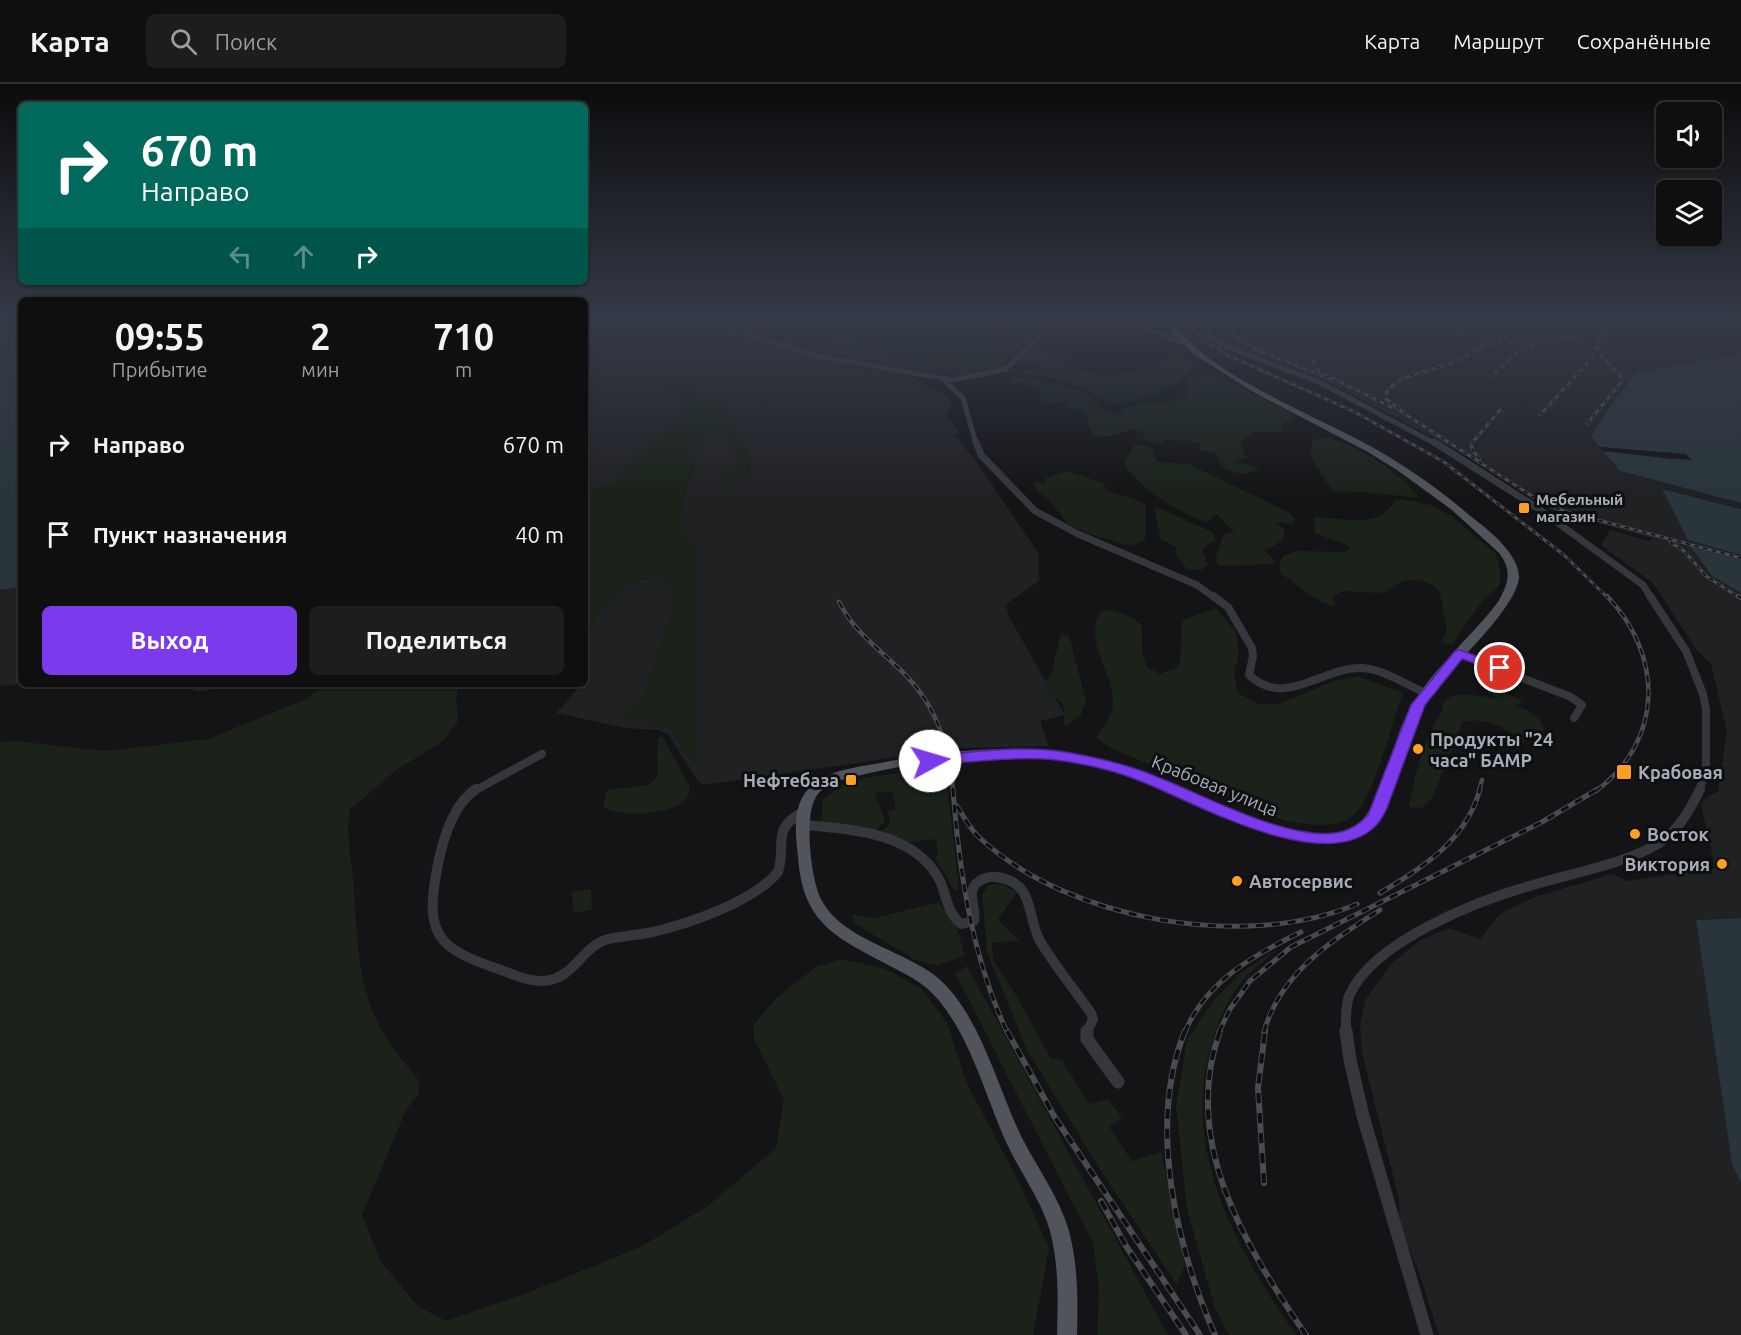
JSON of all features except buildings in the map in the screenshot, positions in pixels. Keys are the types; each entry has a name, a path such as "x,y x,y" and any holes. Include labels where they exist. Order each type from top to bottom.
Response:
{"main road":[{"name":"Крабовая улица","path":"803,818 807,796 812,790 833,777 973,756 1039,754 1071,757 1118,768 1265,828 1287,834 1309,838 1342,838 1365,828 1374,819 1412,718 1426,693 1502,603 1513,585 1512,566 1498,546 1453,506 1406,472 1355,441 1237,378"},
{"path":"803,818 810,886 815,903 823,914 846,933 932,982 944,993 961,1019 1008,1127 1059,1229 1068,1285 1067,1335"}],"street":[{"path":"940,378 965,378"},
{"path":"1309,378 1451,452 1536,507 1638,579 1686,651 1704,694 1707,725 1703,781 1690,812 1666,838 1609,863 1520,888 1485,901 1408,938 1382,956 1361,977 1348,998 1345,1029 1360,1100 1427,1335"},
{"path":"943,379 963,398 971,431 981,455 1035,511 1078,534 1197,585 1228,607 1252,648 1253,657 1249,675 1261,686 1281,690 1326,674 1360,668 1371,669 1426,693"},
{"path":"1460,654 1571,697 1581,705 1574,718"},
{"path":"542,754 466,796 438,861 433,888 435,927 439,937 452,949 474,962 540,981 553,980 562,975 592,946 603,941 652,932 693,919 732,902 772,880 778,872 780,832 782,826 794,816 867,833 922,855 935,869 952,915 961,924 974,921 976,917 972,894 975,885 988,877 998,877 1018,886 1028,898 1034,912 1034,926 1039,939 1091,1013 1093,1019 1087,1030 1087,1039 1118,1082"}],"shaded area":[{"path":"0,378 18,378 18,587 0,590"},
{"path":"588,378 915,378 949,398 952,406 946,414 960,433 954,434 976,461 1039,554 1039,581 1006,604 1008,615 1065,715 1040,721 1049,746 961,748 704,785 697,780 668,734 658,730 625,728 556,713 578,687 588,687"},
{"path":"1011,378 1025,378 1064,386 1089,397 1110,414 1139,403 1186,397 1186,392 1190,390 1186,381 1192,378 1222,378 1294,414 1293,421 1283,422 1281,432 1252,432 1240,443 1246,458 1235,462 1255,466 1260,470 1240,474 1222,467 1216,454 1200,450 1200,444 1192,441 1166,439 1159,444 1144,439 1143,433 1136,430 1116,435 1093,434 1087,424 1088,416 1084,410 1066,407 1068,401 1055,401 1058,405 1048,403 1037,391 1041,388 1011,381"},
{"path":"1048,378 1086,378 1121,386 1124,382 1111,378 1183,378 1158,393 1119,403 1105,401 1084,389"},
{"path":"1081,378 1111,378 1125,382 1121,386"},
{"path":"1318,378 1639,378 1691,460 1603,451 1620,471 1741,503 1741,509 1663,489 1688,540 1741,555 1741,560 1692,546 1712,576 1741,593 1741,918 1696,920 1732,1164 1741,1183 1741,1335 1439,1335 1417,1267 1400,1228 1399,1199 1362,1053 1360,1024 1366,999 1391,964 1419,941 1449,928 1480,939 1498,916 1535,897 1612,874 1627,881 1715,868 1701,804 1718,791 1727,732 1711,664 1696,649 1653,583 1601,545 1610,530 1650,541 1652,538 1550,510 1461,452"},
{"path":"1632,378 1741,378 1741,503 1620,471 1603,451 1673,459 1686,454 1600,447 1591,437 1611,405"},
{"path":"670,384 704,397 726,411 740,432 752,467 740,480 731,483 722,482 735,466 735,453 728,442 710,433 692,456 694,467 683,504 681,526 694,541 697,609 693,606 698,766 693,764 669,727 641,725 661,707 643,721 633,723 623,716 646,692 673,609 673,591 665,578 640,580 613,595 588,632 588,493 615,482 638,453 648,447 684,409 684,404 665,386","holes":["687,694 662,706 671,699"]},
{"path":"1327,437 1353,447 1378,461 1420,498 1331,491 1310,453 1314,439"},
{"path":"1135,444 1153,448 1158,462 1189,464 1290,513 1295,519 1292,524 1276,522 1285,530 1283,540 1265,551 1277,564 1219,566 1215,559 1224,534 1235,531 1227,526 1217,514 1208,522 1203,521 1171,505 1148,489 1124,463"},
{"path":"1068,471 1103,483 1106,491 1145,504 1145,540 1131,546 1069,525 1048,499 1038,492 1033,481 1044,484 1045,478"},
{"path":"1662,489 1741,509 1741,555 1688,540"},
{"path":"1402,499 1431,505 1450,515 1496,554 1501,574 1499,586 1483,600 1452,644 1446,644 1442,640 1447,633 1440,593 1427,582 1408,580 1385,593 1342,591 1333,597 1336,607 1313,597 1281,574 1279,565 1283,556 1297,551 1346,552 1351,547 1315,533 1314,517 1369,519 1388,510 1395,500"},
{"path":"1159,508 1214,533 1215,540 1202,549 1208,565 1201,570 1187,569 1175,554 1176,547 1161,540 1154,509"},
{"path":"1690,546 1741,560 1741,593 1712,576"},
{"path":"18,587 18,684 0,686 0,590"},
{"path":"1216,608 1236,632 1239,654 1234,673 1238,693 1258,704 1279,704 1334,681 1357,676 1403,693 1375,776 1361,806 1354,815 1336,824 1312,825 1285,820 1226,800 1118,751 1096,738 1109,718 1113,705 1109,681 1095,634 1096,623 1101,611 1118,612 1142,625 1142,651 1147,667 1160,674 1178,667 1183,620"},
{"path":"1061,634 1069,636 1086,701 1081,715 1065,727 1063,704 1052,695 1045,683 1051,674"},
{"path":"182,687 223,687 199,692"},
{"path":"321,687 458,687 456,699 458,721 443,741 395,771 350,810 348,828 358,945 367,994 381,1029 420,1082 418,1094 406,1110 362,1215 381,1262 419,1307 446,1321 524,1294 641,1247 709,1205 776,1148 784,1100 754,1039 753,1026 776,998 816,967 842,959 886,969 923,990 947,1023 967,1084 1018,1180 1049,1248 1033,1335 0,1335 0,742 15,741 106,751 208,739 304,700"},
{"path":"1491,688 1522,700 1519,705 1513,704 1530,712 1539,720 1544,730 1544,737 1530,733 1523,744 1511,733 1496,725 1479,721 1462,722 1433,797 1421,808 1409,807 1420,759 1445,701 1459,695 1502,700 1487,693"},
{"path":"658,737 663,737 689,786 688,796 680,804 668,809 637,814 622,813 603,806 607,790 648,785 657,777"},
{"path":"933,768 935,773 946,776 959,889 955,891 935,858 938,853 936,839 904,843 879,834 890,824 888,811 896,809 892,792 875,793 885,821 874,833 821,825 823,800 841,785 865,778"},
{"path":"1001,884 1017,892 998,919 1019,941 992,943 993,960 1019,1000 1051,1059 1062,1060 1089,1104 1108,1099 1122,1118 1109,1127 1132,1161 1161,1152 1185,1265 1177,1285 1101,1171 1027,1050 987,952 982,894 989,885"},
{"path":"591,889 592,910 573,913 572,892"},
{"path":"939,902 957,929 965,956 937,965 915,960 854,923 852,914 874,918"},
{"path":"1741,918 1741,1183 1732,1164 1696,920"},
{"path":"1279,948 1243,980 1223,1013 1212,1043 1204,1082 1203,1121 1209,1160 1220,1197 1235,1233 1253,1268 1296,1335 1229,1335 1215,1308 1187,1209 1176,1106 1187,1040 1213,1001 1240,973"},
{"path":"967,966 1168,1335 1097,1335 1099,1289 1093,1243 955,973"}],"pier":[{"path":"1600,447 1686,454 1691,460 1603,451"}],"railway":[{"path":"1280,378 1355,412 1444,462 1564,555 1608,598"},
{"path":"1329,378 1336,381"},
{"path":"1333,378 1391,407"},
{"path":"1402,378 1388,389 1385,398 1405,414 1541,502 1564,511 1741,558"},
{"path":"1540,415 1573,378"},
{"path":"1587,424 1621,382 1621,378"},
{"path":"1480,459 1473,451 1471,444 1500,410"},
{"path":"1670,542 1684,551 1706,576 1740,598"},
{"path":"1596,791 1618,770 1634,747 1644,723 1648,697 1646,671 1639,645 1626,620 1607,596"},
{"path":"839,602 857,628 908,677 929,706 937,721 948,754 953,791"},
{"path":"1479,791 1482,780"},
{"path":"953,789 959,851 969,913 985,974 1007,1032"},
{"path":"1380,893 1427,862 1454,838 1465,824 1480,789"},
{"path":"1219,1032 1230,1009 1250,981 1291,947 1542,822 1598,789"},
{"path":"957,806 977,836 1018,867 1062,890 1110,908 1161,920 1213,926 1264,925 1313,918 1357,904"},
{"path":"1264,1032 1282,992 1310,960 1343,934 1380,910"},
{"path":"1185,1032 1205,998 1219,984 1249,960 1301,932"},
{"path":"1007,1031 1054,1116 1200,1335"},
{"path":"1185,1031 1174,1067 1168,1105 1171,1184 1178,1224 1189,1263 1215,1335"},
{"path":"1220,1031 1210,1072 1208,1113 1214,1153 1226,1192 1242,1229 1283,1301 1306,1335"},
{"path":"1264,1183 1258,1088 1265,1031"},
{"path":"1101,1201 1126,1246 1186,1335"}],"place":[{"name":"Мебельный магазин","path":"1524,508"},
{"name":"Продукты \"24 часа\" БАМР","path":"1418,749"},
{"name":"Крабовая","path":"1624,772"},
{"name":"Нефтебаза","path":"851,780"},
{"name":"Восток","path":"1635,834"},
{"name":"Виктория","path":"1722,864"},
{"name":"Автосервис","path":"1237,881"}],"route":[{"path":"930,761 1008,754 1071,757 1118,768 1146,778 1265,828 1309,838 1342,838 1365,828 1374,819 1418,705 1460,654 1500,668"}]}
